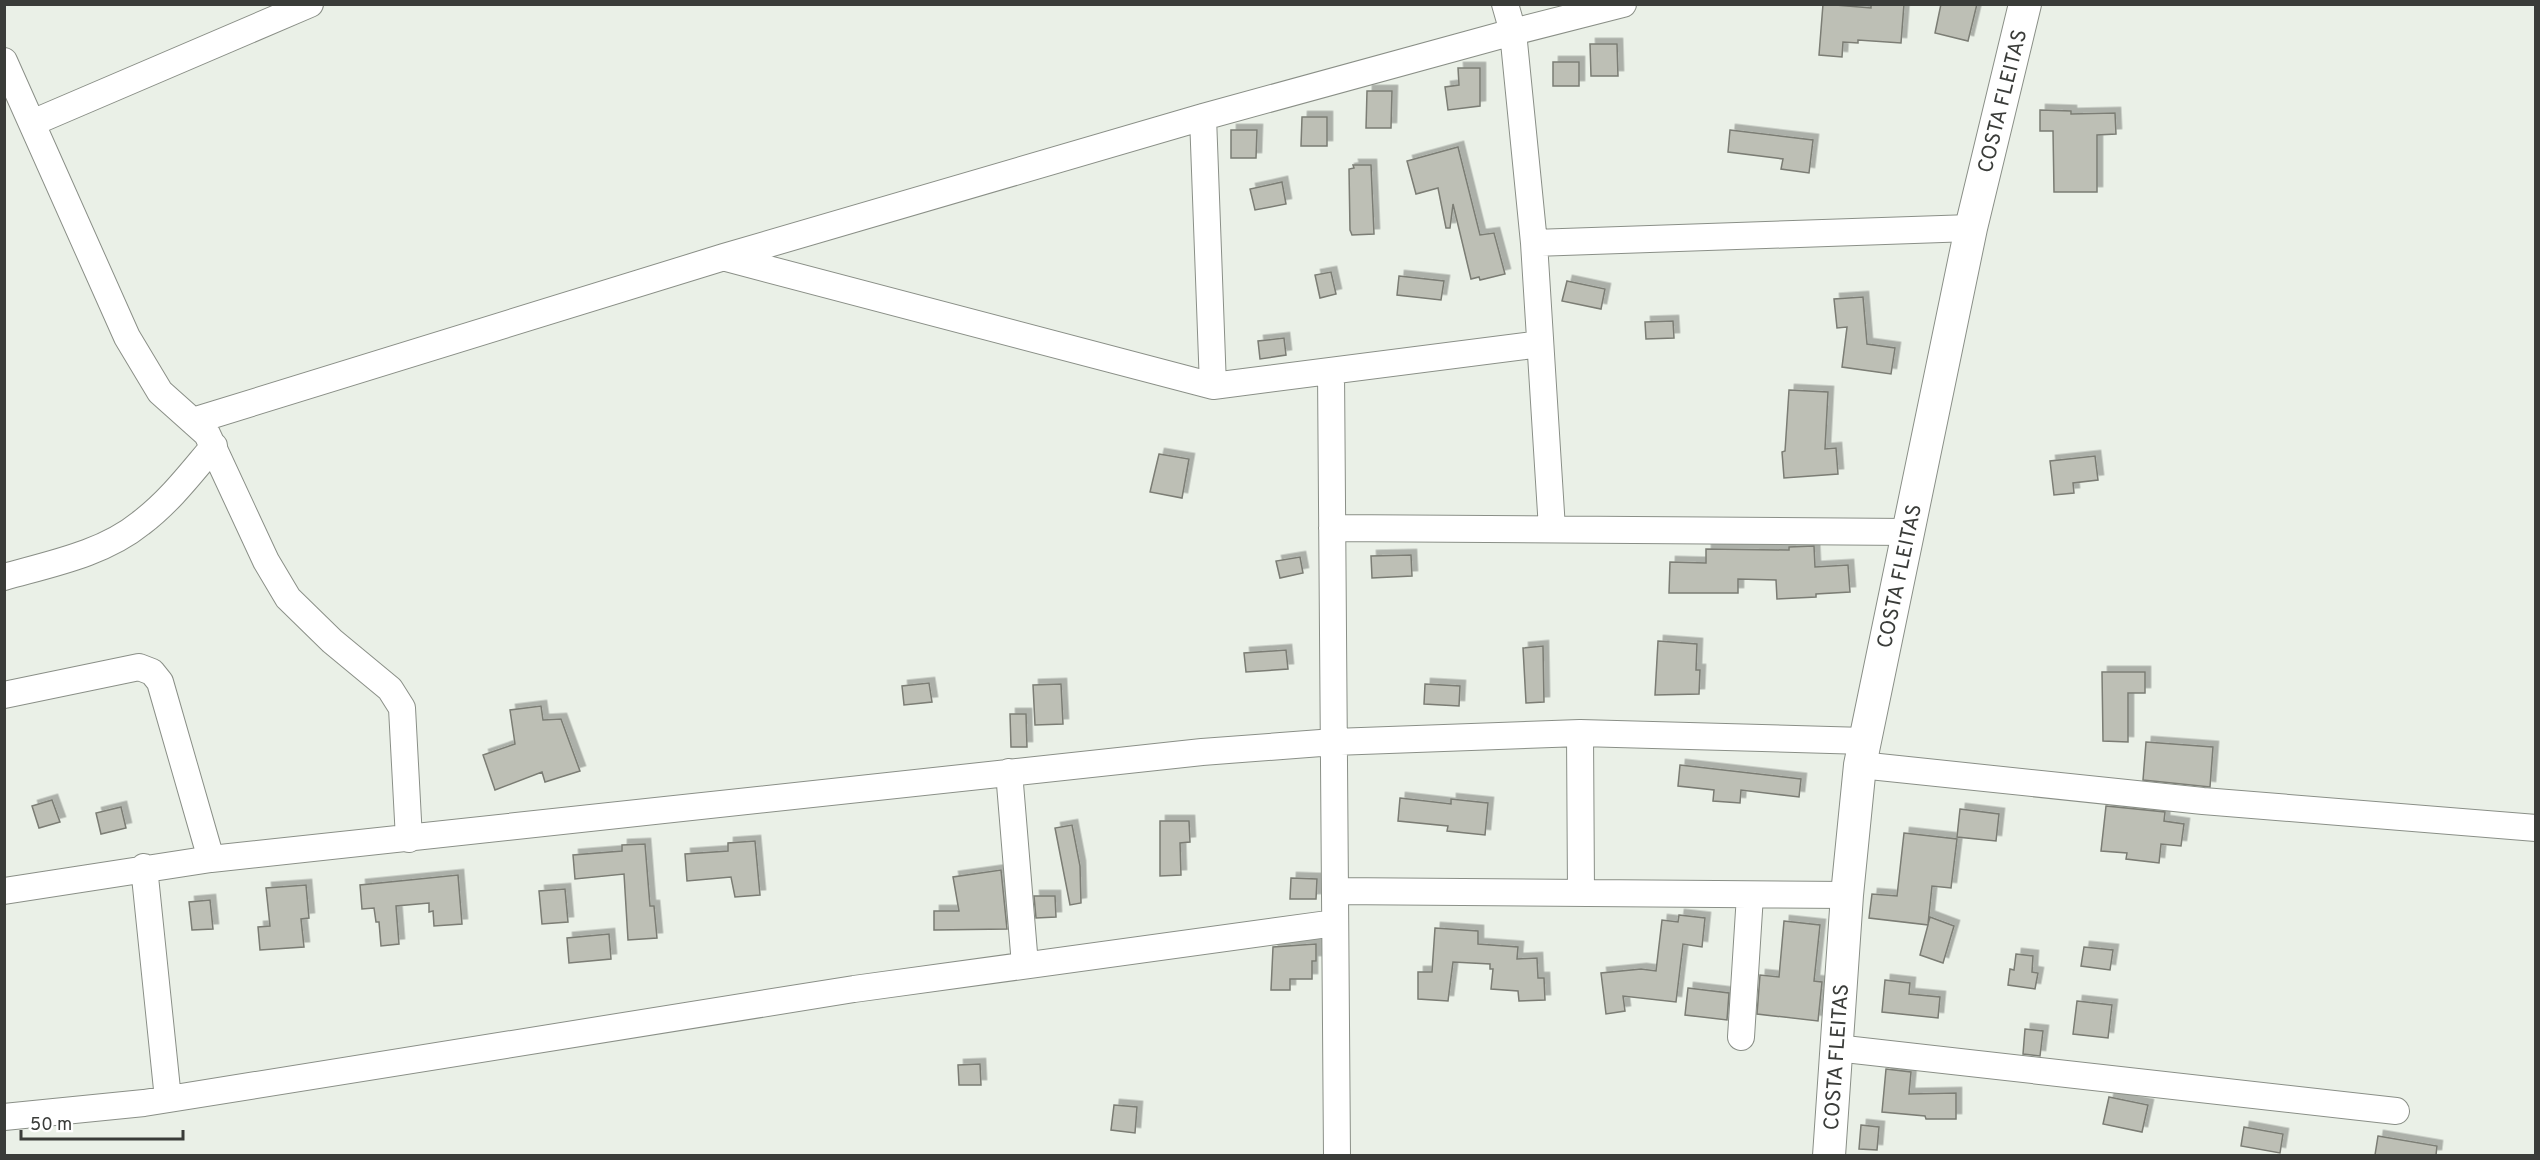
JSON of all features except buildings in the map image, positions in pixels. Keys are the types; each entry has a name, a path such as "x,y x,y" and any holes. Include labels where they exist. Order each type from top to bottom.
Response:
{"main road":[{"name":"COSTA FLEITAS","path":"1829,1155 1847,895 1862,753 1971,228 2025,4"}],"street":[{"path":"32,123 266,13 310,4"},
{"path":"1505,4 1513,32 1534,243 1552,529"},
{"path":"193,421 724,257 1203,117 1623,4"},
{"path":"4,61 132,347 160,392 207,434 266,561 288,598 332,641 371,671 398,697 402,708 409,839"},
{"path":"1203,117 1213,386"},
{"path":"1534,243 1971,228"},
{"path":"724,257 1213,386 1540,344"},
{"path":"1331,372 1337,1155"},
{"path":"4,577 106,544 140,525 175,494 214,446"},
{"path":"1332,528 1909,532"},
{"path":"4,695 139,667 152,672 160,682 211,859"},
{"path":"1580,733 1581,893"},
{"path":"4,891 144,867 211,859 1191,753 1334,742 1580,733 1862,753 2203,801 2535,828"},
{"path":"1009,772 1024,965"},
{"path":"144,867 168,1100"},
{"path":"1335,891 1847,895"},
{"path":"1741,1037 1750,895"},
{"path":"4,1117 168,1100 854,989 1335,923"},
{"path":"1836,1048 2396,1111"}]}
